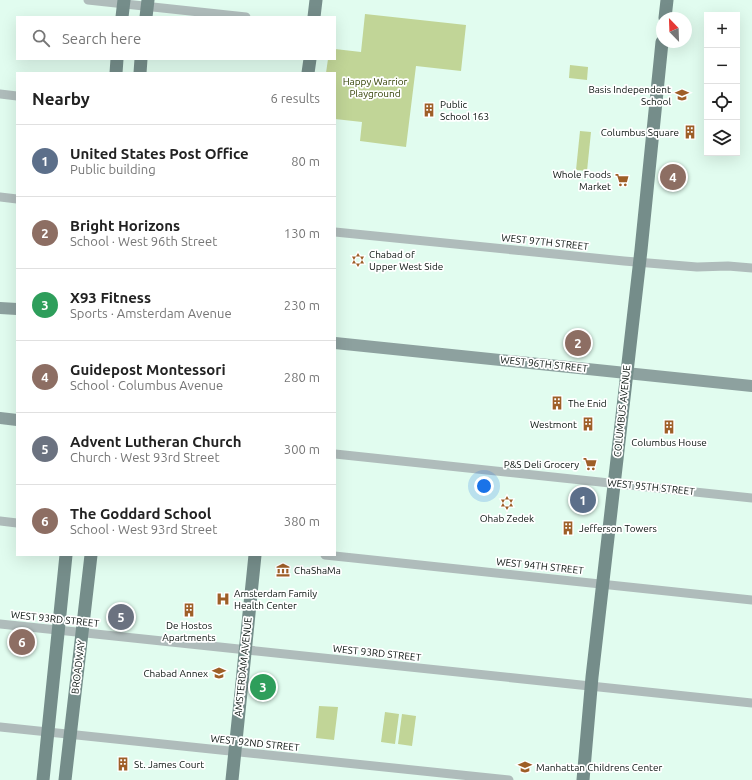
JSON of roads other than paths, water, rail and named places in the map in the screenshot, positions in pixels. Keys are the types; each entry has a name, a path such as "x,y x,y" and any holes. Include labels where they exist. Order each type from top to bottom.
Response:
{"main road":[{"path":"314,16 316,0"},
{"path":"665,12 666,0"},
{"path":"122,16 124,2"},
{"name":"COLUMBUS AVENUE","path":"583,780 591,687 661,48"},
{"path":"116,72 117,60"},
{"path":"140,72 142,60"},
{"path":"308,72 310,60"},
{"path":"0,308 16,309"},
{"name":"WEST 96TH STREET","path":"336,343 752,386"},
{"path":"0,418 16,420"},
{"path":"43,780 57,630 66,556"},
{"name":"BROADWAY","path":"65,780 90,556"},
{"name":"AMSTERDAM AVENUE","path":"232,780 255,556"}],"street":[{"path":"88,0 124,2 147,8 235,16"},
{"path":"0,94 16,96"},
{"path":"0,197 16,198"},
{"name":"WEST 97TH STREET","path":"336,232 639,262 702,267 728,266 752,268"},
{"name":"WEST 95TH STREET","path":"336,454 752,498"},
{"path":"0,521 16,523"},
{"name":"WEST 94TH STREET","path":"335,556 752,600"},
{"name":"WEST 93RD STREET","path":"0,624 752,703"},
{"name":"WEST 92ND STREET","path":"0,727 509,780"}],"place":[{"name":"Basis Independent School","path":"682,95"},
{"name":"Public School 163","path":"429,110"},
{"name":"Columbus Square","path":"690,132"},
{"name":"Guidepost Montessori","path":"673,177"},
{"name":"Whole Foods Market","path":"622,180"},
{"name":"Chabad of Upper West Side","path":"358,260"},
{"name":"Bright Horizons","path":"578,343"},
{"name":"The Enid","path":"557,403"},
{"name":"Westmont","path":"588,424"},
{"name":"Columbus House","path":"669,427"},
{"name":"P&S Deli Grocery","path":"590,464"},
{"name":"United States Post Office","path":"583,500"},
{"name":"Ohab Zedek","path":"507,503"},
{"name":"Jefferson Towers","path":"568,528"},
{"name":"ChaShaMa","path":"283,570"},
{"name":"Amsterdam Family Health Center","path":"223,599"},
{"name":"De Hostos Apartments","path":"189,610"},
{"name":"Advent Lutheran Church","path":"121,617"},
{"name":"The Goddard School","path":"22,642"},
{"name":"Chabad Annex","path":"219,673"},
{"name":"X93 Fitness","path":"263,687"},
{"name":"St. James Court","path":"123,764"},
{"name":"Manhattan Childrens Center","path":"525,767"}],"park label":[{"name":"Happy Warrior Playground","path":"375,86"}]}
